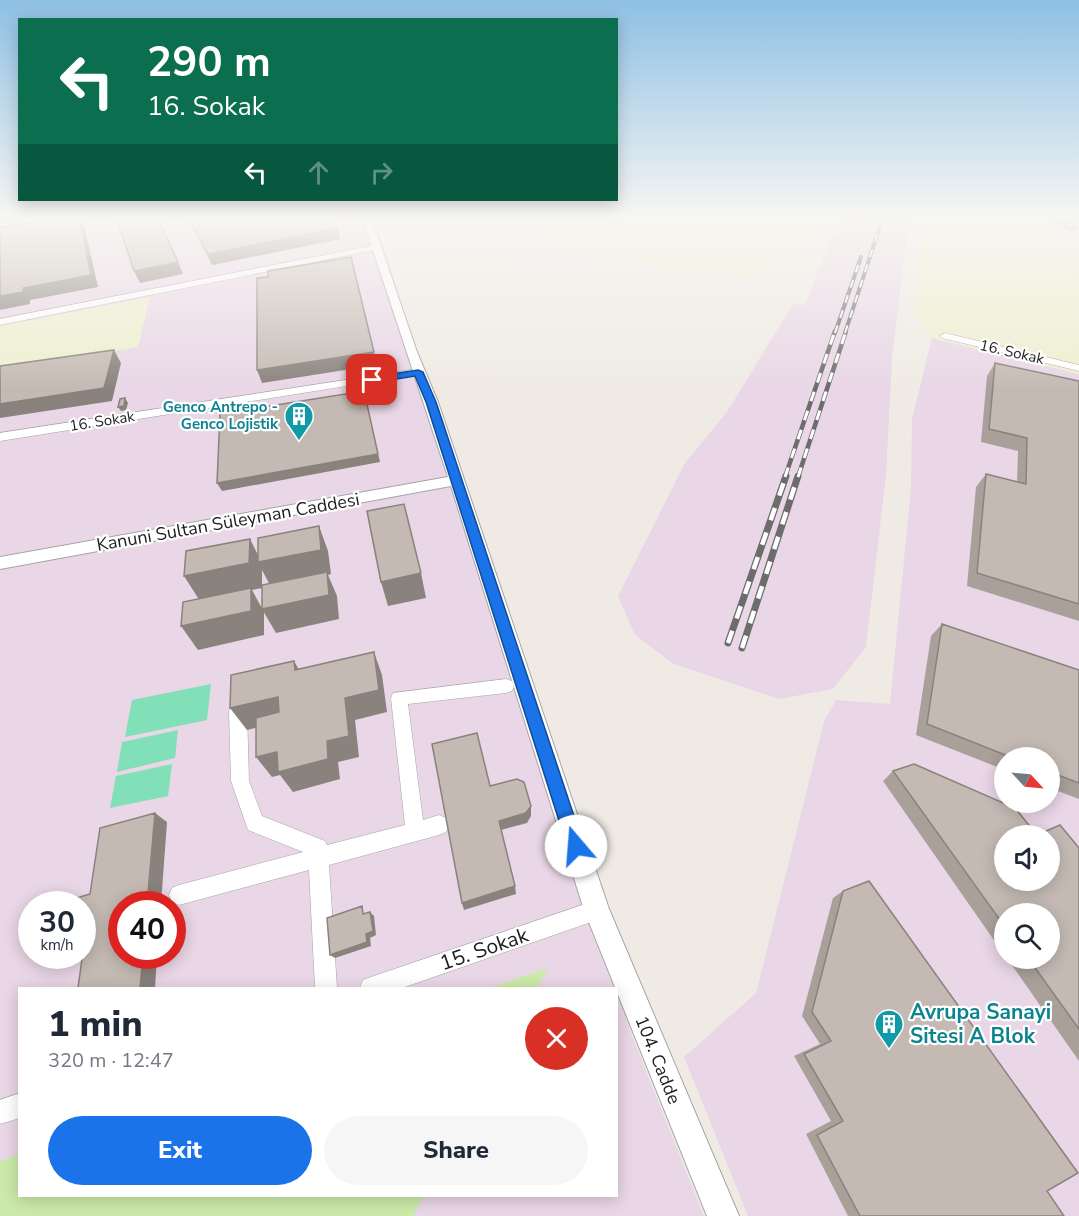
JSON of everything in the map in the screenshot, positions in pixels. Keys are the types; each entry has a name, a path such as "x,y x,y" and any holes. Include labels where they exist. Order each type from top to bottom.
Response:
{"street":[{"path":"0,322 227,277"},
{"name":"104. Cadde","path":"386,277 418,372 431,402 597,910 723,1216"},
{"name":"16. Sokak","path":"945,336 1079,368"},
{"name":"16. Sokak","path":"0,437 418,372"},
{"name":"Kanuni Sultan Süleyman Caddesi","path":"0,563 456,480"},
{"path":"415,831 399,698 506,686"},
{"path":"238,711 240,781 255,823 318,848 326,987"},
{"path":"186,893 439,825"},
{"name":"15. Sokak","path":"373,987 597,910"},
{"path":"0,1112 18,1106"}],"shaded area":[{"path":"0,277 393,277 617,987 18,987 18,1197 618,1197 618,992 631,1033 704,1216 0,1216"},
{"path":"816,277 902,277 892,357 886,475 866,647 833,689 779,699 674,664 635,635 618,596 685,463 727,412 793,304 805,305"},
{"path":"932,338 1079,374 1079,1216 748,1216 684,1057 756,993 824,721 836,700 890,704 911,488 912,419"}],"green space":[{"path":"917,277 1079,277 1079,374 932,338 915,313"},
{"path":"150,297 138,347 0,372 0,326"},
{"path":"211,684 207,720 125,737 132,700"},
{"path":"178,730 175,758 117,772 122,742"},
{"path":"172,764 168,796 110,808 116,776"},
{"path":"548,968 538,987 492,987"},
{"path":"18,1154 18,1197 423,1197 413,1216 0,1216 0,1161"}],"building":[{"path":"0,277 82,277 23,288 23,292 0,296"},
{"path":"356,277 374,352 257,370 257,278"},
{"path":"114,350 104,388 0,404 0,366"},
{"path":"995,363 1079,381 1079,604 977,573 986,474 1026,484 1027,438 989,429"},
{"name":"Genco Antrepo - Genco Lojistik","path":"364,391 378,454 217,483 220,414"},
{"path":"125,398 124,406 118,407 120,399"},
{"path":"404,504 421,573 381,582 367,511"},
{"path":"319,526 321,550 258,562 258,538"},
{"path":"250,539 249,563 184,576 186,551"},
{"path":"327,572 329,595 262,609 262,585"},
{"path":"251,588 251,611 181,626 183,602"},
{"path":"942,624 1079,670 1079,783 1060,776 1060,747 994,747 994,750 927,724"},
{"path":"374,652 379,690 345,698 349,736 327,741 328,759 278,772 277,752 256,757 256,718 279,712 278,697 230,708 231,675 294,661 295,670"},
{"path":"477,733 490,786 517,779 524,782 531,806 526,813 499,821 515,886 462,903 432,744"},
{"path":"914,764 994,799 994,813 1019,813 1029,825 994,825 994,891 1060,891 1060,825 1079,848 1079,1029 1036,969 1060,969 1060,903 994,903 994,912 893,771"},
{"path":"155,813 148,891 108,891 108,969 142,969 140,987 78,987 81,969 96,969 96,891 90,891 100,828"},
{"name":"Avrupa Sanayi Sitesi A Blok","path":"869,881 1078,1173 1047,1191 1064,1216 860,1216 817,1135 843,1121 804,1054 831,1041 812,1012 843,891"},
{"path":"362,906 363,914 370,912 373,931 366,934 367,942 330,955 327,918"}],"railway":[{"path":"835,333 854,277"},
{"path":"845,333 863,277"},
{"path":"785,477 835,331"},
{"path":"798,477 846,331"},
{"path":"728,643 786,476"},
{"path":"742,648 798,476"}],"place":[{"name":"Genco Antrepo - Genco Lojistik","path":"299,442"},
{"name":"Avrupa Sanayi Sitesi A Blok","path":"889,1050"}],"route":[{"path":"372,380 418,372 431,402 576,846"}]}
